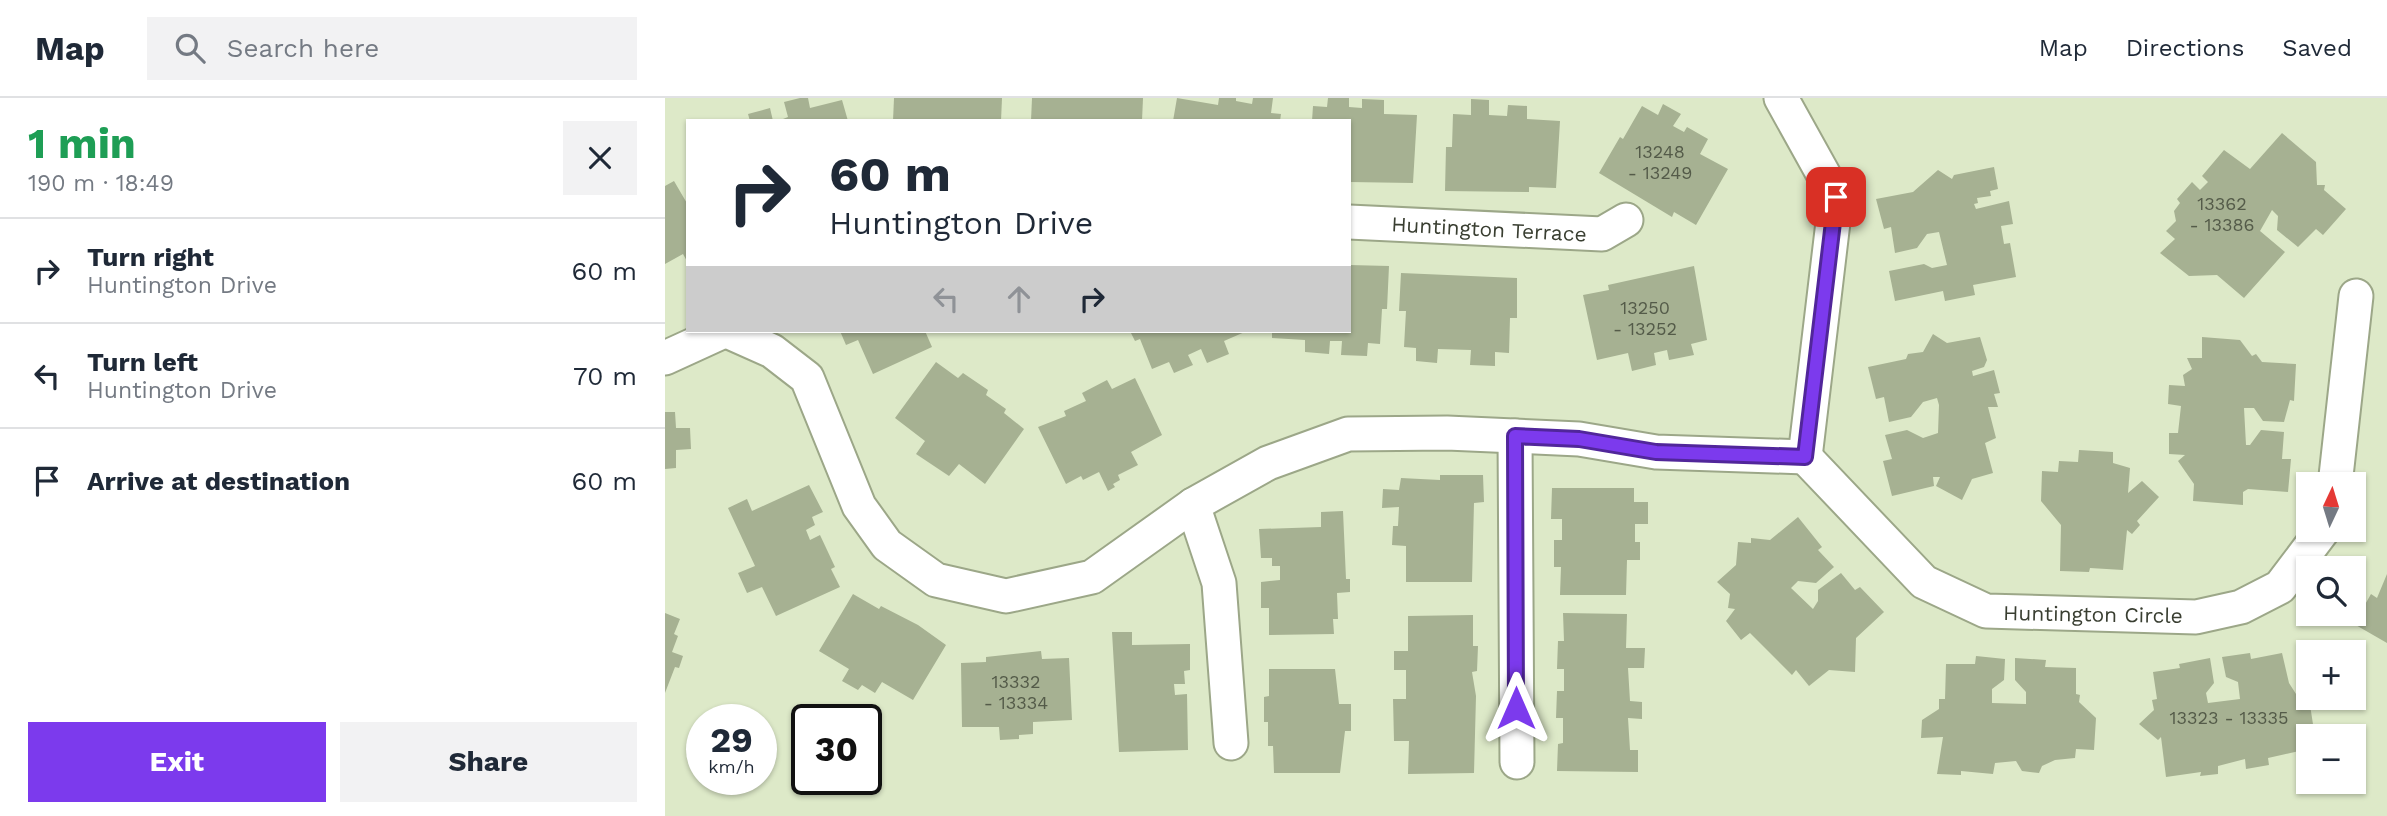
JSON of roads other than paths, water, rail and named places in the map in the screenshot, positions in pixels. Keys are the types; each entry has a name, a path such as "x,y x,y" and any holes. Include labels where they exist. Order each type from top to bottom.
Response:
{"street":[{"path":"731,333 772,351 807,378 859,506 887,545 936,580 1006,596 1092,577 1193,506 1268,463 1348,433 1579,439 1656,452 1805,457 1836,197 1781,98"},
{"name":"Huntington Terrace","path":"1351,222 1602,233 1626,220"},
{"path":"2336,472 2356,296"},
{"path":"665,358 721,333"},
{"path":"1515,436 1517,762"},
{"name":"Huntington Circle","path":"1805,457 1924,582 1986,611 2196,617 2241,607 2280,587 2314,542"},
{"path":"1193,506 1219,583 1231,743"}]}
